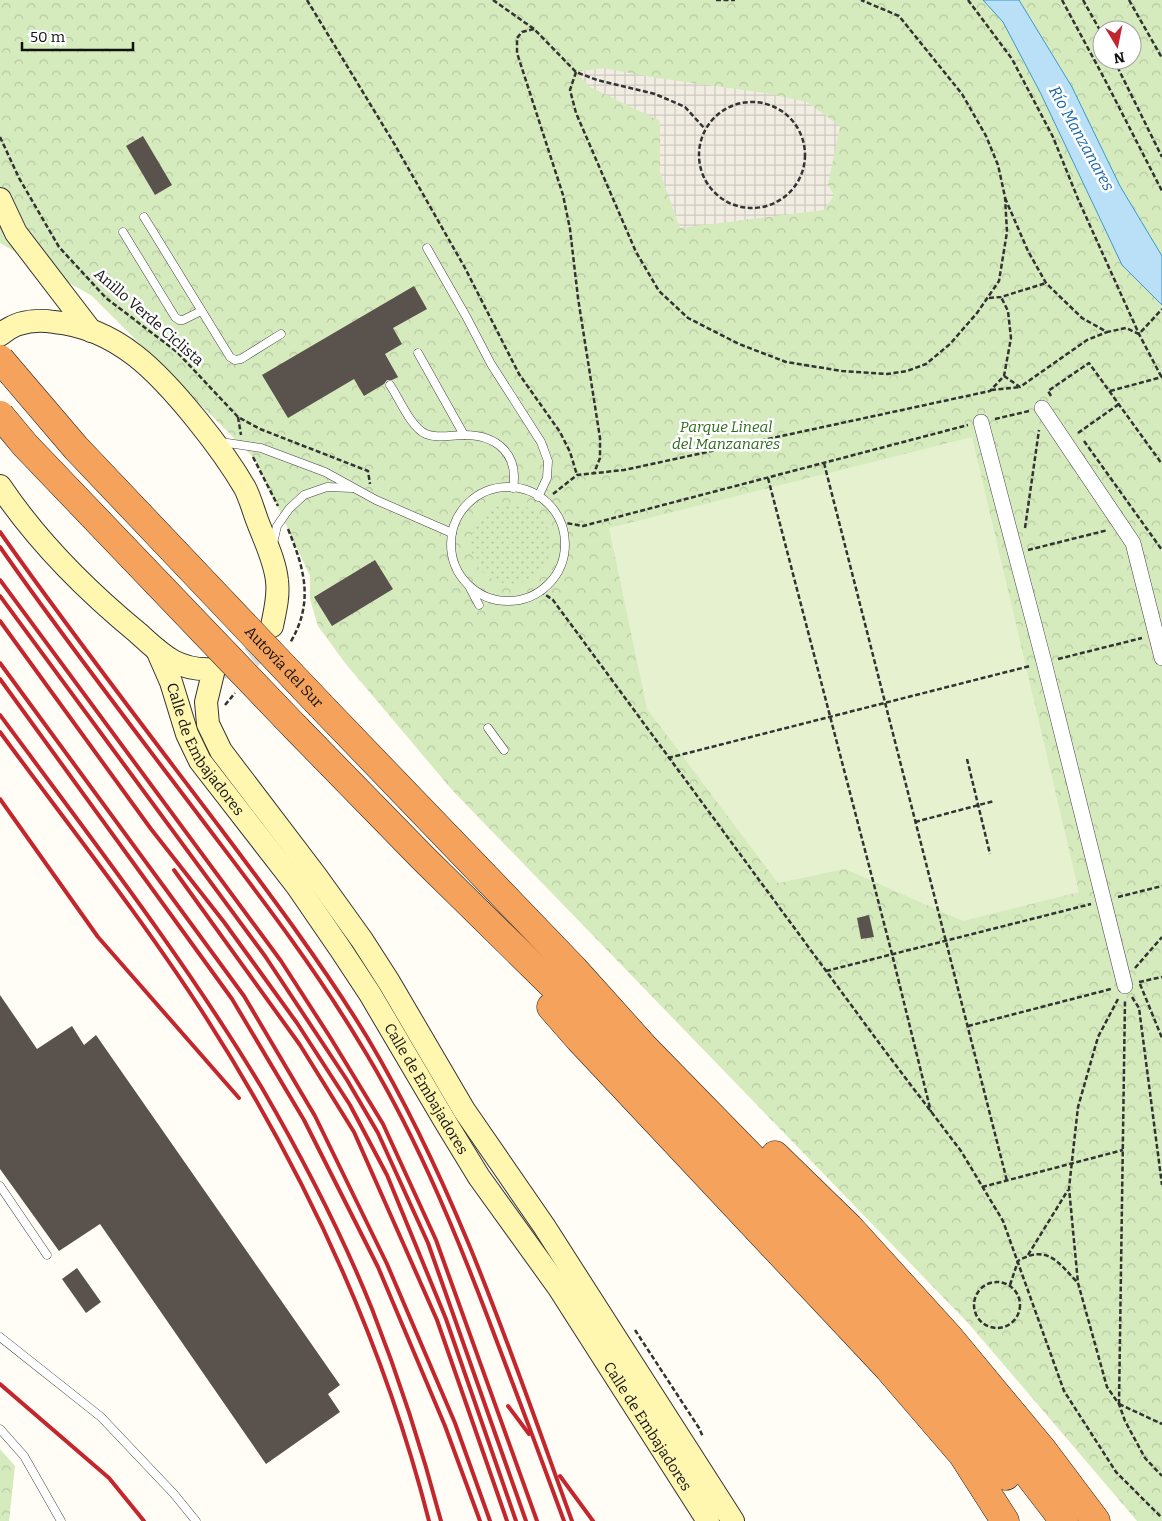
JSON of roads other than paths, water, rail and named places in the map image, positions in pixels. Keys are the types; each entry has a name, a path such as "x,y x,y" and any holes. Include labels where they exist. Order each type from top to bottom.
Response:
{"highway":[{"name":"Autovía del Sur","path":"0,360 76,448 574,969"},
{"path":"0,415 25,445 295,728 423,858 600,1032 749,1186 907,1357 1040,1521"},
{"path":"423,858 579,1039 888,1368 962,1454 1005,1521"},
{"path":"574,969 645,1048 795,1201 876,1289 962,1389 1064,1521"},
{"path":"574,969 644,1028 849,1227 949,1337 1042,1449 1096,1521"},
{"path":"888,1368 988,1521"}],"main road":[{"path":"0,199 16,233 91,331"},
{"path":"0,335 12,326 38,320 62,322 91,331 122,347 151,368 176,394 214,441 245,489 270,555 277,581 277,598 272,626"},
{"path":"0,486 25,519 72,572 119,618 157,650"},
{"name":"Calle de Embajadores","path":"157,650 185,666 204,669 214,668 206,702 208,724 221,751 362,940 394,990 464,1110 563,1255 733,1521"},
{"name":"Calle de Embajadores","path":"157,650 172,682 187,734 200,761 297,886 341,950 370,994 479,1177 559,1288 708,1521"},
{"path":"670,1462 690,1473 710,1504 720,1501"}],"street":[{"path":"1047,403 1133,543 1162,658"},
{"path":"981,422 1018,553 1105,901 1132,984"}],"lane":[{"path":"144,218 230,358 235,360 241,359 282,334"},
{"path":"123,232 175,317 179,320 184,320 201,311"},
{"path":"427,248 491,364 541,442 548,461 547,478 541,499"},
{"path":"418,353 464,435"},
{"path":"390,384 418,429 427,435 483,437 497,443 508,454 513,466 514,488"},
{"path":"214,441 261,448 325,472 376,500 452,532"},
{"path":"270,555 277,526 288,509 304,495 327,487 355,489"},
{"path":"469,586 484,596 501,601 515,601 528,598 540,591 554,578 563,560 565,541 560,522 554,510 541,499 527,491 514,488 489,491 472,500 459,515 452,532 451,552 457,570 469,586 479,605"},
{"path":"488,728 504,750"},
{"path":"0,1186 47,1254"},
{"path":"0,1336 101,1417 174,1494 196,1521"},
{"path":"0,1429 24,1456 61,1521"}],"water":[{"name":"Río Manzanares","path":"983,0 1019,0 1072,87 1120,186 1162,256 1162,305 1122,265 1041,94 1003,22"}],"tunnel":[{"path":"220,668 237,665 252,657 263,645 271,630"}],"railway":[{"path":"0,532 82,645 278,906 315,957 367,1037 429,1153 456,1213 504,1335 572,1521"},
{"path":"0,547 282,927 340,1011 378,1073 430,1176 460,1247 564,1521"},
{"path":"0,580 281,961 383,1124 436,1240 537,1521"},
{"path":"0,596 265,956 347,1080 378,1133 428,1243 526,1521"},
{"path":"0,621 151,829 224,922 297,1023 350,1105 387,1175 446,1319 516,1521"},
{"path":"0,663 244,996 315,1116 387,1264 455,1423 490,1521"},
{"path":"0,679 232,999 304,1120 378,1267 445,1426 480,1521"},
{"path":"0,715 169,945 232,1040 292,1141 335,1224 372,1309 410,1414 441,1521"},
{"path":"0,732 131,908 181,980 205,1016 276,1135 308,1197 364,1323 389,1388 429,1521"},
{"path":"0,799 98,937 239,1098"},
{"path":"174,870 300,1045 354,1132 437,1320 507,1521"},
{"path":"0,1384 109,1478 144,1521"},
{"path":"508,1406 529,1434"},
{"path":"560,1476 593,1521"}],"park label":[{"name":"Parque Lineal del Manzanares","path":"726,436"}]}
